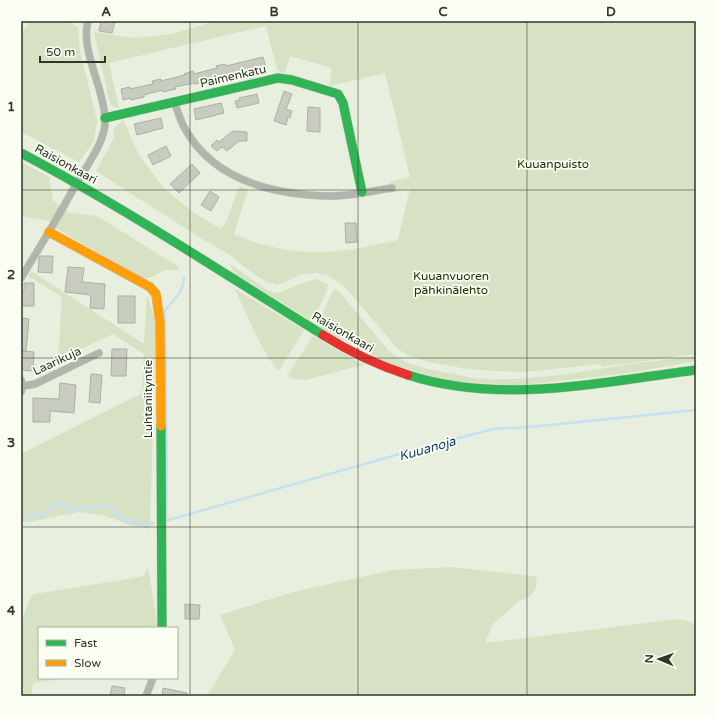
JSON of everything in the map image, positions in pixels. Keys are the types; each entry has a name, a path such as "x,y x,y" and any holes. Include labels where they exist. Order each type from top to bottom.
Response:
{"street":[{"path":"21,278 49,232 103,136 105,118 86,38 88,21"},
{"name":"Paimenkatu","path":"105,118 278,78 292,80 338,94 343,103 362,192"},
{"path":"174,101 184,126 202,152 229,173 245,182 274,190 332,196 392,188"},
{"name":"Raisionkaari","path":"21,153 77,183 346,350 373,362 418,378 458,387 486,390 511,390 581,385 696,370"},
{"name":"Luhtaniityntie","path":"49,232 150,287 156,294 160,322 162,627"},
{"name":"Laarikuja","path":"22,386 35,384 99,353"},
{"path":"146,696 153,679"}],"green space":[{"path":"32,21 67,21 78,27 80,51 97,121 94,141 79,162 21,132 21,32"},
{"name":"Kuuanpuisto","path":"212,21 696,21 696,354 601,367 601,364 524,372 462,368 428,362 407,355 397,348 345,287 327,275 315,273 303,274 278,285 267,282 251,272 230,255 202,239 96,171 114,138 114,128 123,120 139,155 162,186 191,211 221,229 227,220 239,186 248,189 234,234 245,239 271,247 312,252 346,250 398,240 410,189 392,193 389,182 410,177 385,73 329,86 332,68 290,56 285,73 277,70 266,26 109,63 119,108 110,105 94,32 133,38 172,34"},
{"path":"21,162 49,177 53,200 70,213 97,216 179,267 178,270 165,270 149,278 141,278 53,226 49,221 21,216"},
{"path":"229,263 267,290 275,293 316,279 328,284 325,295 313,322 236,274"},
{"path":"31,271 144,344 147,295 156,322 150,529 130,525 106,516 79,512 34,521 21,522 21,454 142,393 144,354 113,334 58,360 62,297 28,276"},
{"path":"235,289 304,330 279,371 261,344"},
{"path":"337,289 388,350 394,355 405,362 438,371 474,378 513,379 552,376 629,364 696,356 696,361 629,373 516,385 462,382 430,376 386,362 317,326 333,290"},
{"path":"313,336 363,365 305,380 287,376"},
{"path":"148,567 158,627 38,627 38,679 62,679 33,683 31,696 21,696 20,657 22,628 24,614 28,603 34,594 143,576"},
{"path":"451,567 534,576 537,579 535,590 530,596 519,601 493,624 485,643 677,619 688,621 696,625 696,696 514,696 512,694 490,696 207,696 235,650 220,615 293,592 393,570"}],"building":[{"path":"101,21 115,21 112,33 99,31"},
{"path":"263,57 266,67 227,77 227,75 195,84 175,87 176,89 163,92 162,90 131,100 131,98 123,100 121,89 130,87 130,89 153,84 152,81 161,79 161,81 185,75 184,74 193,71 194,74 217,68 216,66 225,64 226,66"},
{"path":"284,91 292,94 286,109 292,111 290,118 288,117 286,125 274,121"},
{"path":"257,94 259,103 237,108 235,101 240,100 239,98"},
{"path":"221,103 224,113 196,120 194,109"},
{"path":"308,107 320,108 320,132 307,131"},
{"path":"161,118 163,128 137,135 134,124"},
{"path":"233,131 247,132 247,141 239,141 227,151 222,147 217,151 211,146 217,140 219,142"},
{"path":"166,146 171,156 153,165 148,155"},
{"path":"192,164 200,173 179,193 170,184"},
{"path":"210,191 219,197 211,211 201,205"},
{"path":"345,223 356,223 357,242 346,243"},
{"path":"40,256 53,256 52,273 38,272"},
{"path":"68,267 84,268 82,282 105,284 104,309 90,308 91,295 65,292"},
{"path":"24,283 34,283 34,306 21,306 21,291 24,291"},
{"path":"118,296 135,296 135,323 118,323"},
{"path":"21,318 29,319 26,351 21,351"},
{"path":"112,349 127,349 126,376 111,376"},
{"path":"21,351 34,352 33,371 21,370"},
{"path":"91,374 102,375 100,403 89,402"},
{"path":"60,383 76,385 74,413 50,411 50,422 33,422 33,398 59,399"},
{"path":"185,604 200,605 199,619 185,619"},
{"path":"112,686 125,688 124,696 110,696"},
{"path":"163,688 187,693 186,696 162,696"}],"waterway":[{"path":"166,517 165,310 180,291 184,283 184,278"},
{"name":"Kuuanoja","path":"165,521 417,449 493,429 530,427 696,410"},
{"name":"Kuuanoja","path":"21,519 45,513 52,505 63,503 71,509 105,506 112,509 127,522 135,521 140,525 154,523"}],"traffic: fast":[{"path":"105,118 278,78 292,80 338,94 343,103 362,192"},
{"path":"21,153 136,218 323,335"},
{"path":"408,375 443,384 479,389 515,390 588,385 696,370"},
{"path":"161,426 162,627"}],"traffic: slow":[{"path":"49,232 150,287 156,294 160,322 161,426"}],"traffic: jam":[{"path":"323,335 364,358 408,375"}],"park label":[{"name":"Kuuanvuoren pähkinälehto","path":"451,283"}]}
